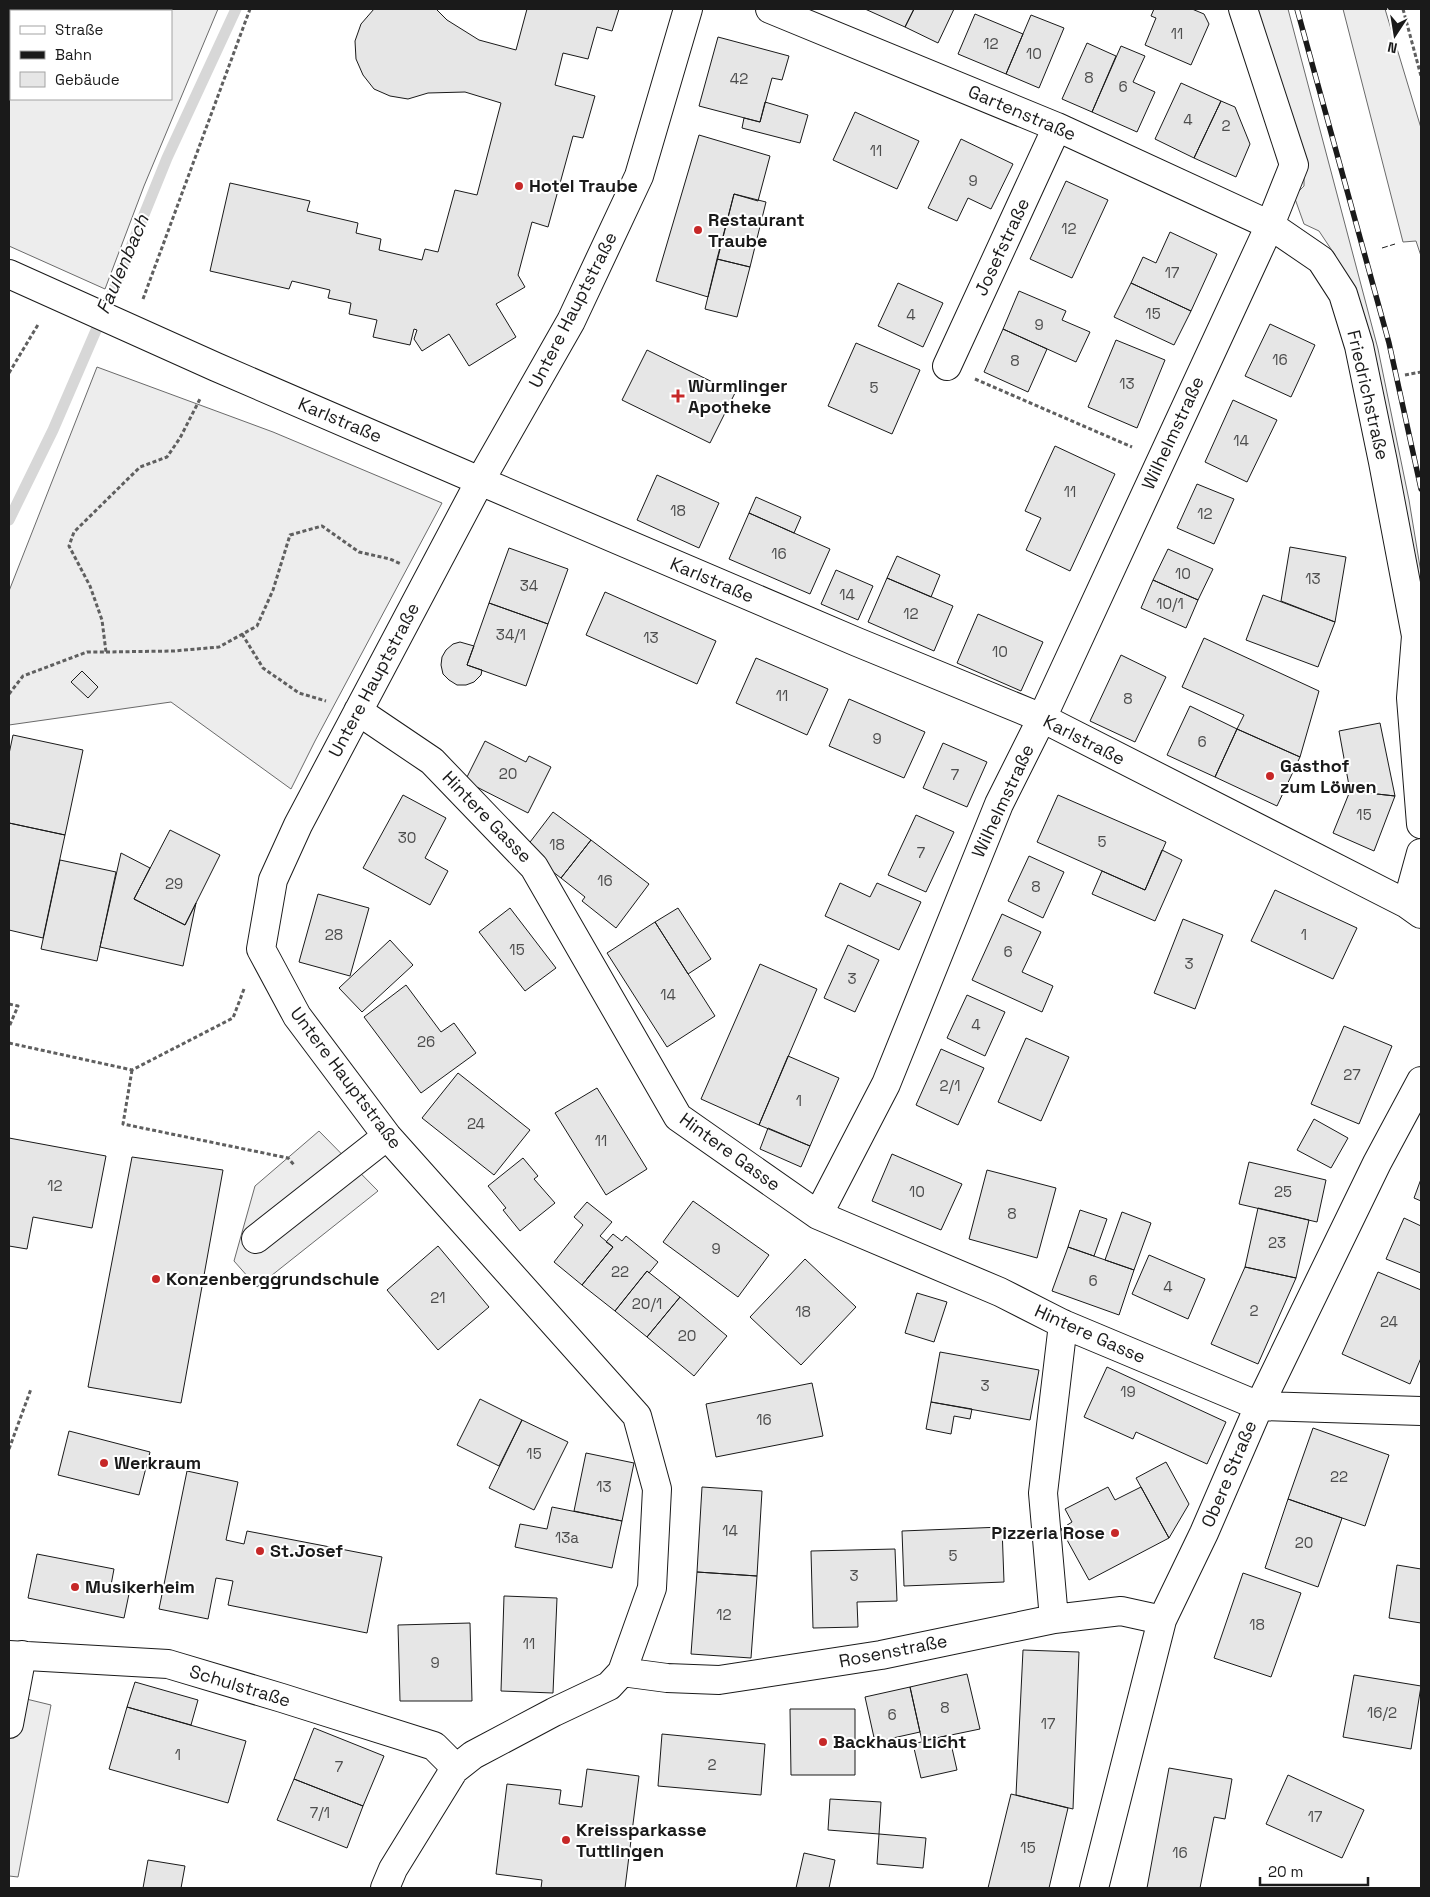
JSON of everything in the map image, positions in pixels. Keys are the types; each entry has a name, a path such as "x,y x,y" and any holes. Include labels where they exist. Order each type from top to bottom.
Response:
{"street":[{"name":"Untere Hauptstraße","path":"385,1888 393,1869 454,1770 473,1755 554,1712 609,1686 622,1672 652,1588 657,1489 637,1416 387,1136 297,1016 261,949 273,880 298,825 480,481 571,321 639,176 688,9"},
{"name":"Gartenstraße","path":"770,9 1057,127 1270,225"},
{"path":"1243,9 1294,165 1270,225"},
{"name":"Josefstraße","path":"947,366 1057,127"},
{"name":"Wilhelmstraße","path":"818,1215 886,1084 999,804 1042,718 1160,459 1270,225"},
{"name":"Friedrichstraße","path":"1270,225 1321,260 1343,294 1359,346 1416,636 1411,698 1421,824"},
{"name":"Karlstraße","path":"9,274 216,367 480,481 857,642 1042,718 1414,909"},
{"name":"Hintere Gasse","path":"358,711 432,761 534,867 678,1117 818,1215 1000,1292 1063,1324 1259,1406"},
{"path":"1414,909 1421,853"},
{"name":"Obere Straße","path":"1094,1888 1162,1620 1204,1533 1259,1406 1377,1164 1421,1081"},
{"path":"256,1239 387,1136"},
{"path":"1054,1620 1042,1493 1063,1324"},
{"path":"1259,1406 1421,1411"},
{"name":"Rosenstraße","path":"622,1672 667,1678 718,1680 881,1655 1054,1620 1120,1611 1162,1620"},
{"path":"9,1724 15,1655"},
{"name":"Schulstraße","path":"15,1655 168,1664 434,1746 451,1763 454,1770"}],"path":[{"path":"124,325 250,9"},
{"path":"1403,9 1421,76"},
{"path":"9,373 14,362 65,299"},
{"path":"947,366 1160,459"},
{"path":"106,652 102,620 90,586 69,546 74,532 140,467 167,457 180,438 216,367"},
{"path":"1405,375 1421,372"},
{"path":"9,694 23,676 87,652 174,651 219,648 257,626 273,590 290,535 322,526 359,552 390,559 428,577"},
{"path":"242,634 263,668 299,693 358,711"},
{"path":"9,1044 132,1070 233,1018 261,949"},
{"path":"9,1004 18,1006 9,1027"},
{"path":"132,1070 124,1124 288,1158 318,1190"},
{"path":"9,1449 31,1389"}],"shaded area":[{"path":"9,9 218,9 144,186 105,289 9,246"},
{"path":"1253,9 1288,9 1378,349 1409,500 1421,573 1421,693 1363,346 1335,255 1319,231 1304,224 1294,196 1304,186 1304,160"},
{"path":"1343,9 1385,9 1421,128 1421,256 1416,241 1403,242"},
{"path":"97,367 273,432 442,503 291,789 171,702 9,725 9,591"},
{"path":"319,1131 378,1191 257,1287 234,1261 255,1186"},
{"path":"14,1696 51,1705 18,1877 9,1876 9,1724"}],"building":[{"name":"Hotel Traube","path":"374,9 436,9 447,20 479,40 516,50 527,9 619,9 612,31 597,27 588,59 563,53 555,85 595,96 583,138 573,136 548,227 532,222 518,275 525,287 496,304 516,337 469,366 449,334 422,351 414,339 417,330 414,329 410,345 373,337 377,320 349,314 351,303 328,298 330,290 292,281 289,289 210,271 230,183 310,201 307,211 358,223 356,233 381,239 379,250 422,260 425,249 438,252 455,190 477,195 501,103 465,92 428,93 408,99 390,96 374,89 363,75 356,59 355,41 361,24"},
{"path":"865,9 914,9 905,27"},
{"path":"914,9 954,9 938,43 905,27"},
{"path":"1154,9 1192,9 1204,14 1209,24 1191,65 1145,45 1156,18 1151,16"},
{"path":"975,14 1023,34 1006,74 958,54"},
{"path":"1031,15 1064,28 1039,88 1006,74"},
{"path":"718,37 789,56 782,80 772,78 760,122 699,106"},
{"path":"1087,43 1116,56 1092,112 1062,99"},
{"path":"1121,46 1145,56 1133,82 1155,92 1137,132 1092,112"},
{"path":"1181,83 1221,101 1194,158 1155,139"},
{"path":"1221,101 1235,107 1250,144 1236,177 1194,158"},
{"path":"765,102 808,115 800,143 742,128 744,118 760,122"},
{"path":"855,112 919,141 897,189 833,160"},
{"name":"Restaurant Traube","path":"699,135 770,156 758,201 734,194 708,297 656,281"},
{"path":"961,139 1013,164 991,209 968,198 957,221 928,208"},
{"path":"1066,181 1108,200 1072,278 1030,259"},
{"path":"734,194 766,202 750,267 717,259"},
{"path":"1170,232 1217,254 1191,311 1131,283 1143,257 1156,263"},
{"path":"717,259 750,267 737,317 705,309"},
{"path":"898,283 943,303 923,347 878,326"},
{"path":"1131,283 1191,311 1174,345 1114,317"},
{"path":"1019,291 1066,311 1062,320 1090,332 1076,362 1003,329"},
{"path":"1270,324 1315,345 1291,397 1245,376"},
{"path":"1003,329 1047,349 1028,392 984,372"},
{"path":"1116,340 1165,360 1137,428 1088,407"},
{"path":"856,343 920,370 892,434 828,406"},
{"name":"Wurmlinger Apotheke","path":"647,350 735,393 710,443 622,400"},
{"path":"1233,400 1277,420 1247,482 1205,462"},
{"path":"1055,446 1115,474 1070,571 1026,550 1041,518 1025,511"},
{"path":"657,475 719,503 699,548 637,520"},
{"path":"1197,484 1234,499 1214,544 1177,528"},
{"path":"756,497 801,517 794,533 749,513"},
{"path":"749,513 830,549 810,594 729,559"},
{"path":"1290,547 1346,557 1335,622 1281,601"},
{"path":"509,548 568,569 548,624 489,603"},
{"path":"1168,549 1213,569 1198,600 1153,580"},
{"path":"897,556 940,575 931,597 887,578"},
{"path":"836,570 873,586 858,620 821,604"},
{"path":"887,578 953,606 934,651 868,622"},
{"path":"1153,580 1198,600 1186,628 1141,608"},
{"path":"605,592 716,641 697,684 586,635"},
{"path":"1263,595 1335,622 1318,667 1246,640"},
{"path":"489,603 548,624 526,686 467,665"},
{"path":"978,614 1043,642 1021,691 957,663"},
{"path":"1204,638 1319,691 1300,757 1237,729 1244,715 1182,687"},
{"path":"460,642 474,646 467,665 482,670 481,675 474,682 466,685 457,685 449,680 443,674 441,665 442,657 446,650 453,644"},
{"path":"1121,655 1166,677 1135,742 1090,721"},
{"path":"756,658 828,689 807,735 736,703"},
{"path":"82,671 98,687 88,698 71,682"},
{"path":"849,699 925,732 904,778 829,746"},
{"path":"1190,706 1237,729 1215,777 1167,755"},
{"path":"1380,723 1395,796 1350,791 1339,731"},
{"path":"1237,729 1300,757 1277,806 1215,777"},
{"path":"13,735 83,750 65,835 9,823 9,754"},
{"path":"485,741 526,762 529,756 551,767 528,813 465,781"},
{"path":"943,743 987,762 967,807 923,788"},
{"path":"1350,791 1395,796 1374,851 1333,833"},
{"path":"403,795 446,818 425,858 448,871 430,905 363,868"},
{"path":"1058,795 1166,842 1145,890 1037,842"},
{"path":"553,812 591,840 561,878 524,850"},
{"path":"916,815 954,832 926,892 888,875"},
{"path":"9,823 65,835 43,938 9,930"},
{"path":"170,830 220,855 185,925 134,899"},
{"path":"591,840 649,884 616,928 582,901 585,897 561,878"},
{"path":"1162,850 1182,860 1155,921 1092,894 1102,871 1145,890"},
{"path":"121,853 150,868 134,899 185,925 196,903 183,966 100,947"},
{"path":"1029,856 1064,872 1043,918 1008,901"},
{"path":"60,860 116,872 97,961 41,949"},
{"path":"840,883 870,897 877,883 921,902 899,950 825,916"},
{"path":"1275,890 1357,928 1333,979 1251,941"},
{"path":"318,894 369,908 350,976 299,962"},
{"path":"510,908 556,968 525,991 479,932"},
{"path":"678,908 711,959 688,974 655,922"},
{"path":"1002,914 1041,932 1022,972 1053,986 1042,1012 972,980"},
{"path":"1183,919 1223,935 1195,1009 1154,993"},
{"path":"655,922 715,1016 667,1047 607,953"},
{"path":"390,940 413,965 362,1012 339,988"},
{"path":"848,945 879,960 855,1012 824,998"},
{"path":"760,964 817,989 759,1125 701,1099"},
{"path":"406,985 441,1032 454,1023 476,1053 421,1093 364,1017"},
{"path":"967,995 1005,1012 985,1056 947,1038"},
{"path":"1344,1026 1392,1046 1359,1124 1311,1104"},
{"path":"1026,1038 1069,1057 1041,1121 998,1102"},
{"path":"941,1049 984,1068 958,1125 916,1105"},
{"path":"788,1056 839,1078 810,1146 759,1125"},
{"path":"458,1073 530,1130 494,1175 422,1118"},
{"path":"597,1088 647,1169 606,1195 555,1113"},
{"path":"1314,1119 1348,1138 1331,1168 1297,1150"},
{"path":"768,1128 810,1146 801,1167 760,1149"},
{"path":"9,1138 106,1156 92,1228 33,1217 27,1249 9,1246"},
{"path":"892,1154 962,1184 941,1230 872,1201"},
{"name":"Konzenberggrundschule","path":"132,1157 223,1170 181,1403 88,1387"},
{"path":"523,1158 538,1176 534,1179 555,1203 520,1231 503,1210 506,1208 488,1186"},
{"path":"1249,1162 1326,1180 1317,1222 1239,1204"},
{"path":"987,1170 1056,1188 1037,1258 969,1239"},
{"path":"1421,1179 1421,1201 1414,1198"},
{"path":"693,1201 769,1255 738,1297 663,1242"},
{"path":"587,1202 612,1222 600,1236 613,1247 582,1285 554,1262 583,1225 574,1217"},
{"path":"1258,1208 1309,1220 1296,1278 1245,1267"},
{"path":"1080,1210 1107,1219 1094,1256 1068,1247"},
{"path":"1122,1212 1151,1223 1134,1270 1105,1260"},
{"path":"1404,1218 1421,1226 1421,1273 1386,1259"},
{"path":"613,1234 622,1241 626,1236 658,1262 649,1273 647,1271 615,1311 582,1285 613,1247 606,1242"},
{"path":"438,1246 489,1307 438,1350 387,1290"},
{"path":"1068,1247 1134,1270 1119,1315 1052,1291"},
{"path":"1149,1255 1205,1279 1188,1319 1132,1294"},
{"path":"805,1259 856,1307 801,1365 750,1317"},
{"path":"1245,1267 1296,1278 1258,1364 1211,1344"},
{"path":"647,1271 680,1297 647,1337 615,1311"},
{"path":"1378,1272 1421,1290 1421,1358 1410,1384 1342,1354"},
{"path":"917,1293 947,1302 934,1342 905,1333"},
{"path":"680,1297 727,1336 694,1376 647,1337"},
{"path":"940,1352 1039,1370 1030,1420 931,1402"},
{"path":"1107,1367 1226,1422 1207,1464 1136,1432 1133,1439 1084,1417"},
{"path":"812,1383 823,1436 716,1457 706,1404"},
{"path":"480,1399 522,1420 499,1466 457,1445"},
{"path":"931,1402 972,1409 970,1419 954,1416 951,1434 926,1429"},
{"path":"522,1420 568,1442 534,1510 489,1488"},
{"path":"1313,1428 1389,1455 1365,1526 1288,1499"},
{"name":"Werkraum","path":"69,1431 150,1452 139,1495 58,1475"},
{"path":"586,1453 634,1463 622,1521 574,1511"},
{"path":"1166,1462 1189,1504 1169,1538 1136,1478"},
{"name":"St.Josef","path":"187,1471 238,1482 226,1540 244,1544 247,1531 382,1557 367,1633 228,1605 233,1581 216,1578 208,1619 159,1609"},
{"path":"702,1487 762,1491 757,1576 697,1572"},
{"name":"Pizzeria Rose","path":"1108,1487 1115,1500 1141,1487 1169,1538 1089,1580 1061,1529 1072,1522 1065,1509"},
{"path":"1288,1499 1342,1518 1318,1587 1265,1568"},
{"path":"552,1507 622,1521 612,1568 515,1547 520,1524 547,1529"},
{"path":"1002,1527 1004,1582 904,1586 902,1531"},
{"path":"895,1549 897,1601 857,1602 858,1627 813,1628 811,1551"},
{"name":"Musikerheim","path":"37,1554 114,1569 111,1585 130,1589 124,1618 28,1598"},
{"path":"1397,1565 1421,1569 1421,1623 1389,1618"},
{"path":"697,1572 757,1576 751,1658 691,1654"},
{"path":"1243,1573 1301,1593 1271,1677 1214,1658"},
{"path":"504,1596 557,1598 553,1693 501,1691"},
{"path":"470,1623 472,1701 400,1701 398,1625"},
{"path":"1023,1650 1079,1652 1073,1809 1016,1795"},
{"path":"967,1674 980,1729 922,1741 910,1687"},
{"path":"1354,1675 1421,1686 1411,1749 1343,1737"},
{"path":"135,1682 198,1700 191,1725 127,1707"},
{"path":"910,1687 920,1732 875,1742 865,1697"},
{"path":"127,1707 246,1741 228,1803 109,1769"},
{"name":"Backhaus Licht","path":"790,1709 855,1709 855,1775 791,1775"},
{"path":"314,1728 384,1756 363,1806 294,1779"},
{"path":"662,1734 765,1744 761,1795 658,1786"},
{"path":"949,1735 957,1770 921,1778 913,1744"},
{"path":"1169,1768 1232,1779 1225,1819 1214,1817 1200,1888 1147,1888"},
{"name":"Kreissparkasse Tuttlingen","path":"587,1769 639,1776 625,1888 541,1888 542,1880 496,1874 507,1784 561,1790 559,1804 582,1807"},
{"path":"1288,1775 1364,1810 1342,1858 1266,1824"},
{"path":"294,1779 363,1806 347,1848 277,1820"},
{"path":"1011,1794 1068,1808 1049,1888 988,1888"},
{"path":"830,1799 881,1802 879,1834 828,1830"},
{"path":"879,1834 926,1838 923,1868 877,1864"},
{"path":"804,1853 835,1860 829,1888 796,1888"},
{"path":"148,1860 185,1866 181,1888 143,1888"}],"waterway":[{"name":"Faulenbach","path":"9,520 53,430 116,284 167,158 236,9"}],"railway":[{"path":"1297,9 1389,343 1421,489"}],"fence":[{"path":"1382,248 1395,244"}],"place":[{"name":"Hotel Traube","path":"519,186"},
{"name":"Restaurant Traube","path":"698,230"},
{"name":"Wurmlinger Apotheke","path":"678,396"},
{"name":"Gasthof zum Löwen","path":"1270,776"},
{"name":"Konzenberggrundschule","path":"156,1279"},
{"name":"Werkraum","path":"104,1463"},
{"name":"Pizzeria Rose","path":"1115,1533"},
{"name":"St.Josef","path":"260,1551"},
{"name":"Musikerheim","path":"75,1587"},
{"name":"Backhaus Licht","path":"823,1742"},
{"name":"Kreissparkasse Tuttlingen","path":"566,1840"}]}
